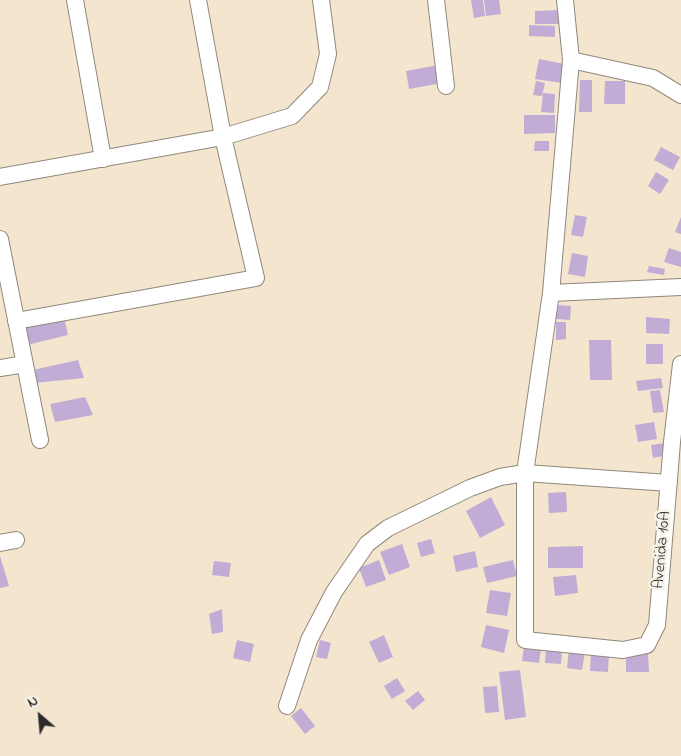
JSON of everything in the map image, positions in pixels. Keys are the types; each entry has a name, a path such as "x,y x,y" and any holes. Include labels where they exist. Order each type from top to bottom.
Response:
{"street":[{"path":"75,0 103,159"},
{"path":"16,321 256,278 223,137 198,0"},
{"path":"0,177 223,137 292,116 320,87 328,54 321,0"},
{"path":"436,0 446,86"},
{"path":"525,473 551,293 571,60 565,0"},
{"path":"571,60 653,78 681,95"},
{"path":"0,239 40,440"},
{"path":"551,293 681,287"},
{"path":"0,368 25,364"},
{"name":"Avenida 10A","path":"525,473 525,640 623,650 647,645 657,625 672,442 681,364"},
{"path":"287,706 309,640 334,592 367,544 388,528 470,488 500,477 525,473 669,483"}],"building":[{"path":"471,0 483,0 485,16 474,18"},
{"path":"484,0 499,0 501,14 486,16"},
{"path":"559,10 559,24 535,24 535,11"},
{"path":"529,25 555,26 555,37 529,36"},
{"path":"539,59 565,64 562,83 535,79"},
{"path":"439,65 442,83 409,89 406,71"},
{"path":"580,80 592,80 592,112 579,112"},
{"path":"536,81 545,83 542,96 533,95"},
{"path":"605,81 625,81 625,104 604,104"},
{"path":"543,93 555,94 554,113 541,112"},
{"path":"524,115 555,115 555,133 524,134"},
{"path":"535,141 549,141 549,151 534,151"},
{"path":"661,147 680,157 673,170 654,160"},
{"path":"656,172 669,180 660,194 648,186"},
{"path":"575,215 587,217 583,237 571,235"},
{"path":"681,217 681,234 675,232"},
{"path":"669,248 681,252 681,267 664,262"},
{"path":"572,253 588,256 585,277 568,274"},
{"path":"649,266 665,269 664,275 647,272"},
{"path":"558,305 571,306 570,320 556,319"},
{"path":"64,317 68,335 27,345 23,327"},
{"path":"646,317 670,319 669,334 646,333"},
{"path":"556,322 566,322 566,339 556,340"},
{"path":"589,340 611,340 612,380 590,380"},
{"path":"646,344 663,344 663,364 646,364"},
{"path":"78,360 84,378 34,383 33,370"},
{"path":"661,378 663,388 638,391 636,381"},
{"path":"660,390 664,412 653,413 650,391"},
{"path":"85,397 93,415 55,422 50,404"},
{"path":"654,422 657,439 638,442 635,425"},
{"path":"665,443 668,455 653,458 651,445"},
{"path":"566,492 567,512 549,513 548,493"},
{"path":"491,497 505,525 480,538 466,511"},
{"path":"431,539 435,553 421,557 417,543"},
{"path":"402,544 410,567 389,575 380,552"},
{"path":"583,546 583,568 548,568 548,547"},
{"path":"475,551 478,567 456,572 453,556"},
{"path":"0,556 9,586 0,588"},
{"path":"379,560 386,580 366,587 359,568"},
{"path":"513,560 517,576 487,583 483,567"},
{"path":"214,561 231,563 229,577 212,575"},
{"path":"576,575 578,593 555,596 553,577"},
{"path":"490,590 511,593 507,616 486,613"},
{"path":"222,609 223,632 212,634 209,614"},
{"path":"486,625 509,630 504,653 481,647"},
{"path":"384,635 393,657 379,663 369,642"},
{"path":"237,640 254,644 250,662 233,658"},
{"path":"320,640 331,643 327,659 316,657"},
{"path":"524,647 541,649 539,663 522,661"},
{"path":"546,648 562,650 561,664 545,663"},
{"path":"569,650 585,652 582,670 567,668"},
{"path":"591,652 609,653 608,672 590,671"},
{"path":"648,653 649,672 626,672 626,654"},
{"path":"520,670 526,717 505,720 499,672"},
{"path":"397,678 405,691 392,699 384,686"},
{"path":"497,686 499,712 485,713 483,687"},
{"path":"418,691 425,700 413,710 405,701"},
{"path":"301,708 315,726 305,734 291,716"}]}
